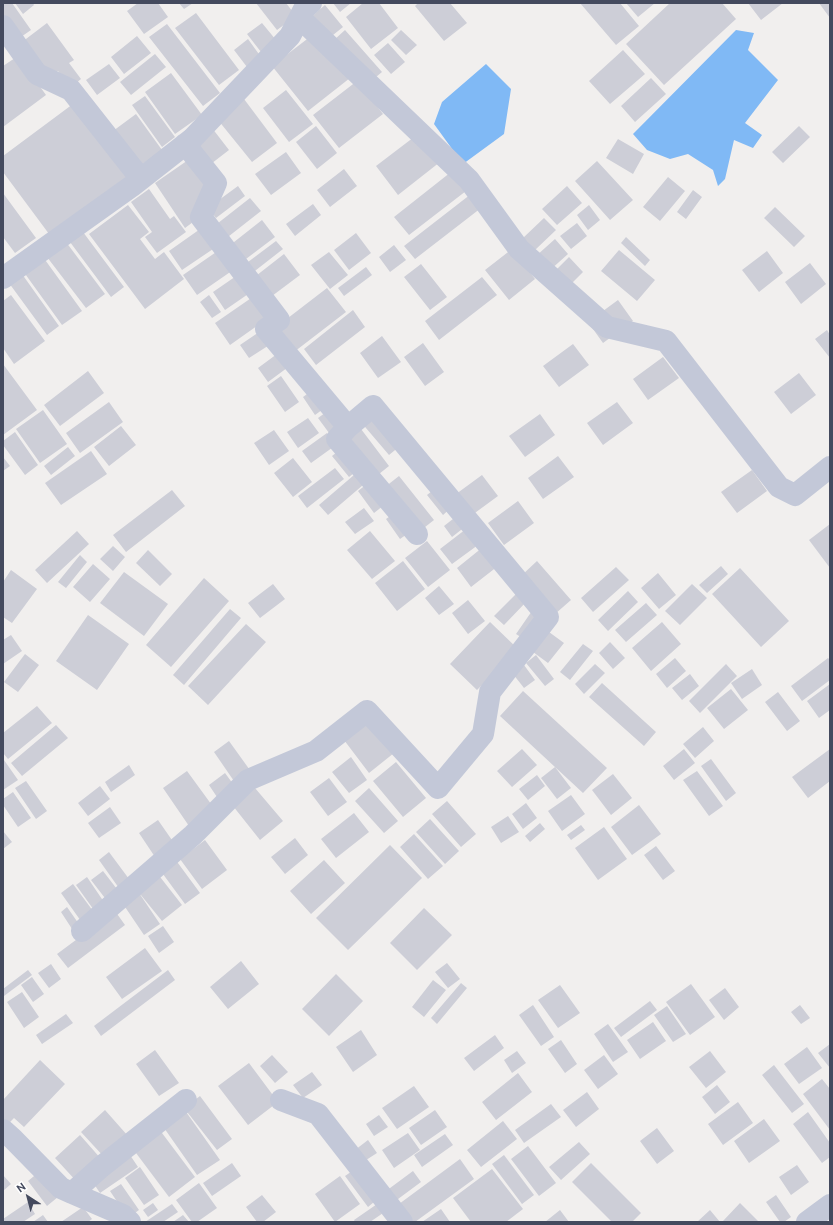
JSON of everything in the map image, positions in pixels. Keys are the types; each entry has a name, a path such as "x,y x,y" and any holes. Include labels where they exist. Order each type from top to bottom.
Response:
{"street":[{"path":"3,278 141,179 192,139 290,36 305,10 469,180 520,249 607,328 666,342 779,487 795,495 830,467"},
{"path":"3,26 37,74 71,90 141,179"},
{"path":"185,144 216,183 201,217 279,320 266,329 348,427"},
{"path":"82,931 193,835 248,780 316,751 367,711 438,788 483,734 490,692 548,617 373,406 348,427 337,439 417,534"},
{"path":"72,1193 101,1167 186,1100"},
{"path":"281,1100 318,1114 402,1222"},
{"path":"3,1130 13,1138 61,1188 123,1215 130,1222"},
{"path":"807,1222 830,1205"}],"water":[{"path":"736,30 754,33 748,50 778,80 745,123 762,135 753,148 734,140 725,179 718,186 713,170 688,154 670,159 647,150 633,134"},
{"path":"486,64 511,89 504,134 463,164 434,124 442,102"}],"building":[{"path":"3,3 12,3 31,30 18,39 3,17"},
{"path":"15,3 33,3 34,5 23,14"},
{"path":"138,3 158,3 168,17 144,34 127,11"},
{"path":"179,3 193,3 184,9"},
{"path":"256,3 286,3 296,16 277,30"},
{"path":"333,3 351,3 340,12"},
{"path":"363,3 379,3 398,28 371,49 346,17"},
{"path":"418,3 450,3 467,23 444,41 415,6"},
{"path":"580,3 620,3 639,26 616,45"},
{"path":"626,3 655,3 638,17"},
{"path":"670,3 722,3 736,19 664,85 626,44"},
{"path":"748,3 783,3 761,20"},
{"path":"819,3 830,3 830,18"},
{"path":"325,5 343,27 328,39 310,18"},
{"path":"196,13 239,70 219,85 175,28"},
{"path":"47,23 74,60 69,63 81,79 70,88 58,71 49,78 22,42"},
{"path":"262,23 276,40 261,52 247,34"},
{"path":"167,24 220,93 203,106 149,37"},
{"path":"345,30 382,72 370,82 334,40"},
{"path":"401,30 417,45 406,55 391,40"},
{"path":"315,33 350,78 308,111 272,66"},
{"path":"137,36 151,53 124,74 111,57"},
{"path":"248,39 261,57 247,67 234,50"},
{"path":"388,43 405,62 391,74 374,55"},
{"path":"623,50 645,74 610,104 589,81"},
{"path":"155,54 166,67 131,95 120,82"},
{"path":"18,56 46,95 3,127 3,66"},
{"path":"109,64 120,78 97,95 86,80"},
{"path":"171,73 202,115 175,134 145,92"},
{"path":"651,78 666,94 635,122 621,106"},
{"path":"357,81 383,114 339,148 313,115"},
{"path":"286,90 313,124 289,142 263,108"},
{"path":"145,96 175,137 162,147 132,105"},
{"path":"244,99 277,143 252,162 218,120"},
{"path":"77,101 133,177 52,238 3,172 3,156"},
{"path":"136,114 162,150 139,167 113,131"},
{"path":"316,126 337,153 317,169 296,142"},
{"path":"799,126 810,137 783,163 772,152"},
{"path":"212,128 229,150 207,167 190,145"},
{"path":"418,134 440,162 398,195 376,166"},
{"path":"618,139 644,154 633,174 606,158"},
{"path":"286,152 301,173 271,195 255,174"},
{"path":"191,158 210,186 197,219 185,228 155,183"},
{"path":"597,161 633,200 610,220 575,181"},
{"path":"344,169 357,186 330,207 317,190"},
{"path":"451,172 466,191 409,235 394,217"},
{"path":"668,177 685,191 660,221 643,207"},
{"path":"238,186 245,196 216,218 208,208"},
{"path":"567,186 582,203 557,225 542,209"},
{"path":"149,189 170,219 174,216 186,232 157,253 145,237 152,232 131,202"},
{"path":"693,190 702,197 686,219 677,212"},
{"path":"3,193 36,238 15,253 3,237"},
{"path":"471,194 481,208 415,259 404,246"},
{"path":"250,198 261,211 224,240 213,227"},
{"path":"313,204 321,215 295,236 286,224"},
{"path":"128,205 149,232 140,239 155,259 164,252 184,279 145,309 89,234"},
{"path":"589,205 600,220 588,230 577,215"},
{"path":"775,207 805,236 794,247 764,218"},
{"path":"544,218 556,230 535,250 523,238"},
{"path":"262,220 275,237 242,262 229,246"},
{"path":"577,223 587,236 571,249 560,236"},
{"path":"203,227 216,247 182,270 169,251"},
{"path":"83,232 124,287 111,297 70,242"},
{"path":"356,233 371,253 349,270 334,250"},
{"path":"626,237 650,260 645,266 621,243"},
{"path":"555,239 568,254 549,271 536,256"},
{"path":"276,241 283,249 251,274 244,265"},
{"path":"66,242 105,294 86,308 47,257"},
{"path":"394,245 406,260 390,272 379,257"},
{"path":"222,248 236,268 197,295 183,275"},
{"path":"512,249 535,279 509,300 485,270"},
{"path":"619,250 655,280 637,301 601,271"},
{"path":"767,251 783,273 759,292 742,270"},
{"path":"329,252 348,275 330,289 311,265"},
{"path":"284,254 300,275 268,299 252,279"},
{"path":"43,257 82,311 62,325 23,271"},
{"path":"569,257 583,272 568,287 554,272"},
{"path":"810,263 826,284 801,304 785,282"},
{"path":"421,264 447,297 430,310 404,277"},
{"path":"366,267 372,275 344,296 338,288"},
{"path":"242,272 254,290 225,310 213,292"},
{"path":"22,274 59,326 47,335 9,283"},
{"path":"482,277 497,295 439,340 425,321"},
{"path":"327,288 346,312 294,352 275,328"},
{"path":"257,294 271,316 230,345 215,323"},
{"path":"11,295 45,341 14,364 3,348 3,301"},
{"path":"209,295 221,312 212,318 200,302"},
{"path":"618,300 633,321 603,343 588,322"},
{"path":"353,310 365,327 316,365 304,349"},
{"path":"265,328 274,342 249,358 240,345"},
{"path":"827,330 830,335 830,358 815,339"},
{"path":"382,336 401,362 378,378 360,353"},
{"path":"423,343 444,372 425,386 404,357"},
{"path":"573,344 589,365 559,387 543,366"},
{"path":"281,351 291,365 268,382 258,368"},
{"path":"663,357 679,378 648,400 633,379"},
{"path":"3,364 37,410 3,435"},
{"path":"88,371 104,393 60,426 44,405"},
{"path":"799,373 816,395 791,414 774,392"},
{"path":"281,376 299,402 285,412 267,386"},
{"path":"314,389 326,407 315,415 303,397"},
{"path":"109,402 123,422 80,453 66,433"},
{"path":"617,402 633,423 603,445 587,423"},
{"path":"43,410 67,444 40,463 16,429"},
{"path":"329,410 343,428 332,437 318,418"},
{"path":"372,411 400,446 389,455 360,421"},
{"path":"540,414 555,435 525,457 509,436"},
{"path":"308,418 319,433 298,448 287,432"},
{"path":"121,426 136,445 109,466 94,447"},
{"path":"361,429 389,466 374,478 346,440"},
{"path":"274,430 289,451 269,465 254,443"},
{"path":"15,432 38,465 25,475 3,445 3,441"},
{"path":"327,433 336,445 311,463 302,451"},
{"path":"68,447 75,456 51,475 44,466"},
{"path":"342,448 359,469 349,477 332,456"},
{"path":"91,451 107,474 61,505 45,483"},
{"path":"558,456 574,477 543,499 528,478"},
{"path":"3,457 10,466 3,471"},
{"path":"293,458 312,482 293,497 274,473"},
{"path":"335,468 344,479 307,508 298,496"},
{"path":"752,470 767,491 737,513 721,492"},
{"path":"354,475 363,485 328,515 319,505"},
{"path":"482,475 498,496 468,518 452,497"},
{"path":"399,476 434,520 420,531 385,487"},
{"path":"372,480 388,502 374,513 358,491"},
{"path":"437,487 453,506 443,515 427,495"},
{"path":"172,490 185,506 126,552 113,535"},
{"path":"518,501 534,523 504,545 488,523"},
{"path":"364,508 374,521 355,534 345,522"},
{"path":"396,512 410,532 400,539 386,519"},
{"path":"458,515 466,526 452,537 444,526"},
{"path":"830,524 830,568 809,540"},
{"path":"466,529 478,545 452,564 440,549"},
{"path":"77,531 89,544 47,583 35,570"},
{"path":"370,531 395,561 372,579 347,550"},
{"path":"427,541 450,570 428,587 405,558"},
{"path":"113,546 125,557 113,571 100,559"},
{"path":"483,547 498,566 471,587 457,568"},
{"path":"148,550 172,574 160,586 136,563"},
{"path":"80,555 87,562 66,588 58,582"},
{"path":"403,561 425,589 397,611 375,583"},
{"path":"537,561 571,600 555,614 521,576"},
{"path":"93,564 110,579 90,602 73,587"},
{"path":"721,566 728,574 707,593 699,585"},
{"path":"616,567 629,580 593,612 581,598"},
{"path":"740,568 789,621 761,647 712,594"},
{"path":"11,570 37,589 12,623 3,617 3,582"},
{"path":"124,572 168,604 144,636 100,603"},
{"path":"658,573 676,595 659,609 641,588"},
{"path":"204,578 229,601 171,667 146,645"},
{"path":"273,584 285,599 260,618 248,603"},
{"path":"692,584 707,598 680,625 665,611"},
{"path":"439,586 454,604 439,615 425,598"},
{"path":"519,591 528,600 504,625 494,616"},
{"path":"628,591 638,602 608,631 598,620"},
{"path":"468,600 485,621 468,634 452,613"},
{"path":"646,603 657,615 626,642 615,630"},
{"path":"534,608 544,615 527,641 516,634"},
{"path":"230,609 241,618 184,685 173,675"},
{"path":"88,615 129,644 97,690 56,661"},
{"path":"490,622 518,649 477,690 450,664"},
{"path":"662,622 681,644 651,671 632,648"},
{"path":"246,624 266,642 208,705 188,686"},
{"path":"549,632 564,643 548,663 533,652"},
{"path":"11,635 22,651 3,664 3,640"},
{"path":"610,642 625,658 613,669 599,653"},
{"path":"583,644 593,651 570,680 560,672"},
{"path":"25,654 39,665 18,692 4,682"},
{"path":"536,655 554,679 545,686 526,663"},
{"path":"675,658 686,671 667,688 656,674"},
{"path":"828,658 830,660 830,680 802,701 791,686"},
{"path":"595,664 605,673 584,694 575,684"},
{"path":"726,664 737,676 700,713 689,701"},
{"path":"524,665 535,680 524,688 513,674"},
{"path":"752,669 762,685 742,699 731,683"},
{"path":"690,674 699,686 682,700 672,688"},
{"path":"602,683 656,732 644,746 589,697"},
{"path":"830,684 830,710 819,718 807,701"},
{"path":"731,689 748,710 724,729 707,708"},
{"path":"523,691 607,768 583,793 500,716"},
{"path":"778,692 800,721 787,731 765,702"},
{"path":"37,706 52,723 8,759 3,753 3,733"},
{"path":"369,721 394,753 369,773 344,740"},
{"path":"56,725 68,738 22,776 11,763"},
{"path":"703,727 714,741 695,758 683,744"},
{"path":"229,741 252,773 236,784 214,752"},
{"path":"522,749 537,765 512,787 497,771"},
{"path":"684,749 695,763 674,780 663,766"},
{"path":"830,749 830,781 808,798 792,777"},
{"path":"351,757 367,780 349,793 332,772"},
{"path":"711,759 736,793 726,801 701,766"},
{"path":"4,760 18,780 3,790 3,761"},
{"path":"396,762 426,798 403,817 373,781"},
{"path":"129,765 135,775 111,792 105,782"},
{"path":"555,767 571,788 557,799 541,778"},
{"path":"187,771 214,808 189,826 163,788"},
{"path":"697,771 723,806 709,816 683,780"},
{"path":"225,773 236,788 219,800 209,785"},
{"path":"613,774 632,798 611,815 592,790"},
{"path":"537,775 545,786 528,800 519,789"},
{"path":"329,778 347,802 328,816 310,792"},
{"path":"26,781 47,811 36,819 15,788"},
{"path":"100,786 110,799 88,816 78,803"},
{"path":"255,788 283,821 260,840 233,806"},
{"path":"369,788 398,821 384,833 355,801"},
{"path":"13,792 31,818 18,827 3,805 3,799"},
{"path":"571,795 585,814 562,831 548,811"},
{"path":"447,801 476,834 461,847 432,814"},
{"path":"526,803 537,818 523,829 512,814"},
{"path":"639,805 661,834 632,855 611,827"},
{"path":"110,807 121,823 99,838 88,823"},
{"path":"354,813 369,832 336,858 321,839"},
{"path":"508,816 519,832 501,843 491,827"},
{"path":"430,819 459,851 445,864 416,832"},
{"path":"158,820 174,843 155,857 139,833"},
{"path":"540,823 545,829 530,842 525,836"},
{"path":"581,825 585,830 571,840 567,835"},
{"path":"604,827 627,859 598,880 575,848"},
{"path":"3,831 12,842 3,849"},
{"path":"414,834 443,866 428,879 400,847"},
{"path":"295,838 308,855 285,874 271,857"},
{"path":"205,840 227,870 202,889 180,859"},
{"path":"390,845 422,878 348,950 316,918"},
{"path":"656,846 675,871 663,880 644,855"},
{"path":"109,852 132,883 121,891 99,860"},
{"path":"175,859 200,893 185,904 160,870"},
{"path":"324,860 345,883 311,914 290,891"},
{"path":"103,871 120,893 108,902 91,880"},
{"path":"157,873 182,905 162,921 136,889"},
{"path":"87,877 106,905 96,913 76,885"},
{"path":"73,884 96,915 83,924 61,893"},
{"path":"137,890 160,924 144,935 121,901"},
{"path":"67,907 81,927 74,932 61,912"},
{"path":"424,908 452,935 417,970 390,943"},
{"path":"115,911 125,925 68,968 57,954"},
{"path":"163,926 174,942 159,953 148,936"},
{"path":"145,948 162,971 122,999 106,977"},
{"path":"241,961 259,984 228,1009 210,987"},
{"path":"447,963 460,979 448,988 435,972"},
{"path":"51,964 61,979 49,988 38,973"},
{"path":"28,970 32,975 4,996 3,989"},
{"path":"168,970 175,980 101,1036 94,1026"},
{"path":"336,974 363,1001 329,1036 302,1009"},
{"path":"32,977 44,994 33,1002 21,985"},
{"path":"433,980 446,990 424,1017 412,1007"},
{"path":"461,983 467,988 437,1024 431,1018"},
{"path":"691,984 715,1017 690,1035 666,1002"},
{"path":"560,985 580,1013 558,1028 538,1000"},
{"path":"725,988 739,1007 724,1020 709,1000"},
{"path":"22,992 39,1017 24,1028 7,1002"},
{"path":"650,1001 657,1010 621,1037 614,1028"},
{"path":"533,1005 554,1037 541,1046 519,1015"},
{"path":"800,1005 810,1018 801,1024 791,1012"},
{"path":"667,1006 686,1034 673,1042 654,1015"},
{"path":"66,1014 73,1023 42,1044 36,1035"},
{"path":"653,1022 666,1041 640,1059 627,1040"},
{"path":"608,1024 628,1052 613,1062 594,1034"},
{"path":"361,1030 377,1055 353,1072 336,1047"},
{"path":"495,1035 504,1048 474,1071 464,1058"},
{"path":"561,1040 577,1064 565,1073 548,1049"},
{"path":"830,1044 830,1068 818,1053"},
{"path":"807,1047 822,1068 799,1084 784,1064"},
{"path":"155,1050 179,1083 159,1096 136,1064"},
{"path":"517,1051 526,1063 512,1073 504,1060"},
{"path":"710,1051 726,1072 706,1088 689,1067"},
{"path":"272,1055 288,1072 275,1083 260,1066"},
{"path":"604,1055 618,1074 598,1089 584,1070"},
{"path":"40,1060 65,1084 24,1127 14,1118 5,1127 3,1125 3,1100"},
{"path":"249,1063 278,1102 248,1125 218,1086"},
{"path":"774,1065 804,1104 792,1113 762,1075"},
{"path":"312,1072 322,1085 303,1098 293,1085"},
{"path":"518,1073 532,1092 496,1120 482,1102"},
{"path":"822,1079 830,1089 830,1130 803,1094"},
{"path":"717,1085 730,1102 715,1114 702,1097"},
{"path":"414,1086 429,1107 397,1129 382,1108"},
{"path":"587,1092 599,1109 576,1127 563,1110"},
{"path":"200,1096 232,1139 217,1150 184,1108"},
{"path":"738,1102 753,1123 723,1145 708,1124"},
{"path":"551,1104 561,1117 524,1143 515,1130"},
{"path":"184,1109 220,1160 197,1175 162,1125"},
{"path":"105,1110 128,1136 105,1158 81,1132"},
{"path":"435,1110 447,1127 421,1145 409,1128"},
{"path":"808,1112 830,1143 830,1157 822,1163 793,1124"},
{"path":"379,1115 388,1127 374,1136 366,1124"},
{"path":"764,1119 780,1141 749,1163 734,1141"},
{"path":"503,1121 517,1139 481,1167 467,1150"},
{"path":"657,1128 674,1151 657,1164 640,1141"},
{"path":"159,1129 195,1177 169,1197 133,1149"},
{"path":"408,1133 420,1150 394,1168 382,1150"},
{"path":"445,1134 453,1145 422,1167 414,1155"},
{"path":"80,1135 102,1160 78,1183 55,1158"},
{"path":"368,1140 377,1153 363,1162 355,1150"},
{"path":"579,1142 590,1154 561,1180 549,1167"},
{"path":"528,1146 556,1183 539,1196 511,1159"},
{"path":"130,1155 138,1167 100,1193 92,1181"},
{"path":"504,1155 534,1195 522,1204 492,1164"},
{"path":"460,1159 474,1179 413,1222 399,1204"},
{"path":"232,1163 241,1176 212,1196 203,1183"},
{"path":"591,1163 641,1213 632,1222 612,1222 572,1182"},
{"path":"797,1165 809,1182 791,1195 779,1177"},
{"path":"140,1167 159,1195 144,1205 125,1178"},
{"path":"358,1167 380,1197 368,1207 345,1176"},
{"path":"492,1169 523,1209 506,1222 471,1222 453,1198"},
{"path":"413,1171 421,1182 394,1202 386,1191"},
{"path":"39,1172 58,1197 47,1206 28,1181"},
{"path":"3,1175 11,1184 3,1191"},
{"path":"340,1176 360,1204 335,1222 315,1194"},
{"path":"199,1183 217,1208 197,1222 192,1222 176,1200"},
{"path":"121,1184 139,1210 128,1218 110,1191"},
{"path":"262,1195 276,1212 263,1222 257,1222 246,1207"},
{"path":"776,1195 791,1217 784,1222 780,1222 766,1202"},
{"path":"28,1202 35,1214 23,1222 3,1222 3,1219"},
{"path":"380,1202 386,1211 370,1222 355,1222 354,1220"},
{"path":"153,1203 158,1210 148,1217 143,1210"},
{"path":"740,1203 759,1222 723,1221"},
{"path":"172,1204 178,1212 163,1222 145,1222"},
{"path":"83,1207 92,1219 88,1222 61,1222"},
{"path":"441,1209 450,1222 422,1222"},
{"path":"560,1210 569,1222 545,1222"},
{"path":"710,1210 720,1222 697,1222"},
{"path":"43,1215 48,1222 33,1222"},
{"path":"183,1215 189,1222 173,1222"}]}
